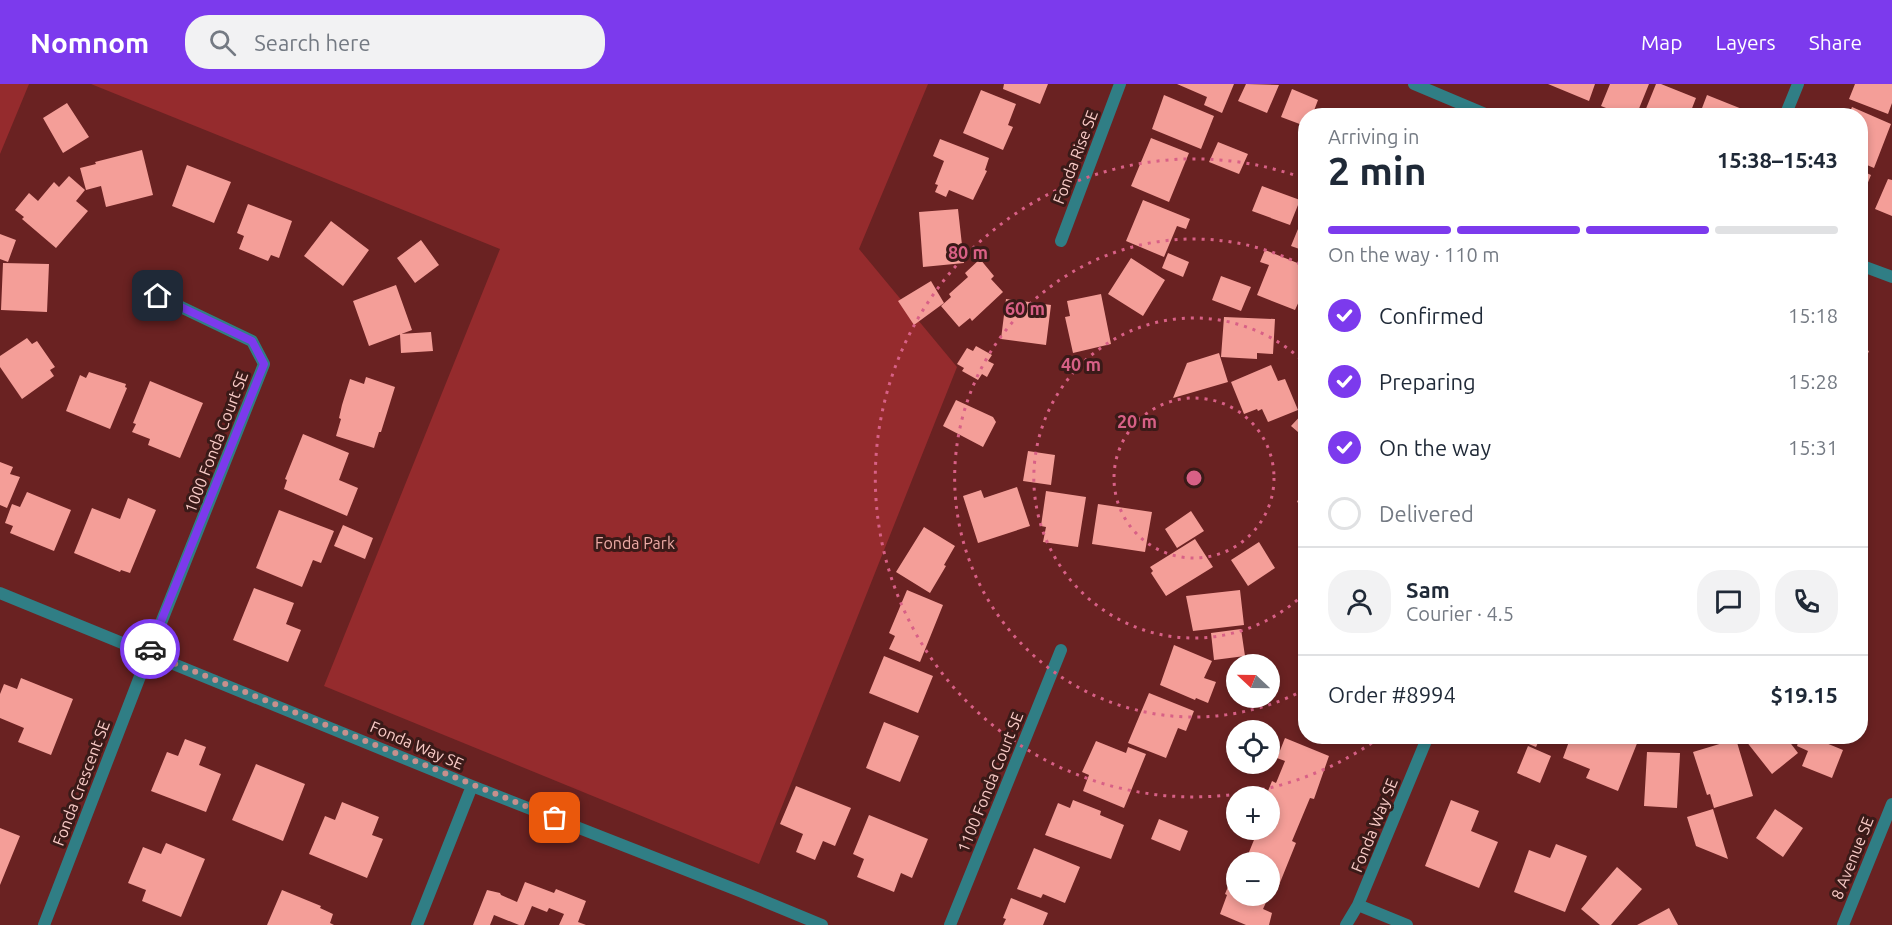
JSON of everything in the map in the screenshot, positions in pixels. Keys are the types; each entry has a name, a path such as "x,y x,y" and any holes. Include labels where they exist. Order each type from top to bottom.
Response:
{"street":[{"name":"Fonda Rise SE","path":"1060,241 1120,84"},
{"path":"1414,84 1457,108"},
{"path":"1788,108 1798,84"},
{"path":"1868,268 1892,276"},
{"name":"1000 Fonda Court SE","path":"149,653 264,364 252,341 158,296"},
{"name":"Fonda Way SE","path":"0,593 472,786 822,925"},
{"name":"1100 Fonda Court SE","path":"950,925 1061,650"},
{"name":"Fonda Crescent SE","path":"44,925 149,653"},
{"name":"Fonda Way SE","path":"1347,925 1358,905 1425,744"},
{"path":"417,925 472,786"},
{"name":"8 Avenue SE","path":"1843,925 1892,804"},
{"path":"1358,905 1407,925"}],"green space":[{"path":"0,84 29,84 0,154"},
{"name":"Fonda Park","path":"91,84 928,84 859,249 957,367 759,864 324,686 500,249"}],"building":[{"path":"1004,84 1048,84 1040,104 1003,89"},
{"path":"1177,84 1234,84 1222,113 1204,105 1207,97"},
{"path":"1246,84 1279,85 1267,113 1238,101"},
{"path":"1548,84 1595,84 1589,101"},
{"path":"1610,84 1649,84 1639,108 1601,106"},
{"path":"1656,84 1696,98 1692,108 1646,108"},
{"path":"1855,84 1892,84 1892,103 1888,114 1849,99"},
{"path":"1292,89 1318,100 1315,108 1298,108 1298,123 1281,117"},
{"path":"981,90 1016,104 1008,125 1013,127 1003,150 963,133"},
{"path":"1164,95 1214,116 1201,149 1152,129"},
{"path":"1707,95 1740,108 1702,108"},
{"path":"67,103 89,137 63,153 43,118"},
{"path":"1868,114 1891,124 1874,168 1868,165"},
{"path":"1151,138 1189,153 1169,202 1131,186"},
{"path":"940,139 989,158 985,170 987,171 973,200 949,190 946,197 935,192 938,185 935,184 944,161 933,156"},
{"path":"1218,142 1248,154 1239,174 1209,162"},
{"path":"142,150 153,195 106,207 101,186 86,190 80,168"},
{"path":"187,165 231,182 214,223 172,206"},
{"path":"69,176 85,190 76,201 88,211 56,248 22,219 24,217 15,210 29,193 38,201 54,182 59,187"},
{"path":"1888,179 1892,180 1892,216 1875,209"},
{"path":"1262,186 1298,199 1290,225 1252,211"},
{"path":"1143,200 1190,219 1186,229 1177,226 1164,257 1126,241"},
{"path":"248,204 292,221 279,258 271,255 268,261 239,249 244,236 237,233"},
{"path":"958,209 964,263 923,267 919,212"},
{"path":"331,221 369,250 343,286 304,256"},
{"path":"1298,229 1298,248 1291,246"},
{"path":"0,234 16,240 8,262 0,259"},
{"path":"421,240 439,265 415,283 397,258"},
{"path":"1265,250 1298,263 1298,303 1295,310 1257,295 1269,265 1260,262"},
{"path":"1168,253 1189,262 1183,277 1162,268"},
{"path":"1131,258 1165,280 1143,316 1108,294"},
{"path":"980,259 994,276 991,279 1003,292 972,321 970,318 959,327 941,306 951,297 949,294 968,277 965,273"},
{"path":"3,263 49,264 47,312 1,310"},
{"path":"1221,276 1251,287 1241,311 1212,300"},
{"path":"931,281 944,303 914,325 898,301"},
{"path":"396,285 412,330 369,346 353,301"},
{"path":"1101,294 1111,344 1073,353 1065,317 1070,316 1067,301"},
{"path":"1006,299 1051,305 1046,345 1001,339"},
{"path":"1224,317 1275,319 1273,354 1257,353 1257,359 1221,357"},
{"path":"431,332 433,351 401,353 400,334"},
{"path":"27,338 32,344 37,341 55,367 50,370 54,376 22,399 0,367 0,356"},
{"path":"976,346 992,355 988,361 994,364 987,377 982,374 978,380 962,371 964,368 957,364 967,348 973,351"},
{"path":"1219,353 1228,382 1173,398 1187,363"},
{"path":"1271,365 1278,381 1285,379 1298,410 1268,422 1262,409 1244,414 1231,382"},
{"path":"89,372 126,384 127,388 110,429 66,411 80,375 86,378"},
{"path":"366,377 395,387 374,448 336,436 350,379 364,384"},
{"path":"150,381 203,403 180,458 148,445 150,439 132,432 136,424 133,423"},
{"path":"956,400 993,417 996,422 983,447 943,426"},
{"path":"1298,418 1298,432 1291,426"},
{"path":"303,434 349,453 339,480 358,488 347,516 284,489 287,480 285,479"},
{"path":"1028,451 1055,455 1051,485 1023,481"},
{"path":"0,462 13,467 10,474 20,477 7,508 0,505"},
{"path":"1017,487 1030,526 978,543 963,496 981,490 984,498"},
{"path":"1046,491 1086,497 1078,547 1043,542 1046,527 1041,526"},
{"path":"27,492 71,510 54,551 10,533 13,526 5,523 12,504 20,507"},
{"path":"128,498 156,510 130,573 121,570 120,572 74,553 92,508 120,519"},
{"path":"1098,504 1152,512 1145,552 1092,544"},
{"path":"279,510 334,531 321,563 313,560 302,587 256,568"},
{"path":"1191,511 1204,531 1177,548 1165,529"},
{"path":"343,525 373,538 365,559 334,546"},
{"path":"924,527 955,546 930,593 896,572"},
{"path":"1195,539 1213,567 1166,596 1151,573 1153,571 1150,567"},
{"path":"1259,542 1275,568 1248,586 1231,560"},
{"path":"254,588 294,603 286,624 301,630 288,662 233,640"},
{"path":"907,590 943,605 920,662 889,649 895,636 889,633"},
{"path":"1240,590 1244,625 1193,631 1186,596"},
{"path":"1241,629 1245,654 1226,654 1226,658 1214,660 1211,633"},
{"path":"1174,645 1212,661 1204,678 1216,682 1208,703 1160,685"},
{"path":"884,656 933,676 918,713 869,693"},
{"path":"21,678 73,699 51,755 18,742 24,728 0,718 0,694 4,684 17,689"},
{"path":"1149,693 1194,711 1186,731 1178,728 1166,758 1128,743"},
{"path":"884,722 919,736 900,782 866,768"},
{"path":"1285,738 1329,756 1314,799 1310,798 1292,841 1296,843 1280,883 1280,852 1249,852 1254,840 1280,840 1280,786 1270,786 1272,781 1276,783 1285,761 1280,759 1280,750"},
{"path":"185,739 206,747 199,765 221,774 206,812 151,791 167,752 178,756"},
{"path":"1096,741 1126,753 1128,747 1146,754 1124,808 1083,791 1089,775 1082,772"},
{"path":"1568,744 1637,744 1618,791 1586,778 1590,769 1563,758"},
{"path":"1719,744 1737,744 1753,796 1714,808 1710,794 1707,795 1693,752"},
{"path":"1748,744 1791,744 1798,753 1772,774"},
{"path":"1798,744 1828,744 1843,750 1832,778 1802,766 1808,751 1797,746"},
{"path":"1528,746 1551,756 1540,783 1517,773"},
{"path":"1647,752 1680,753 1677,808 1644,806"},
{"path":"256,764 305,784 283,841 232,820"},
{"path":"796,786 851,808 835,846 823,841 815,860 796,852 803,834 780,824"},
{"path":"1073,800 1101,811 1100,815 1124,825 1111,859 1045,835 1058,803 1070,808"},
{"path":"1451,800 1479,811 1471,831 1498,842 1479,888 1425,866"},
{"path":"342,802 379,817 372,835 383,839 367,878 309,854 325,816 335,820"},
{"path":"1713,809 1728,859 1696,846 1687,817"},
{"path":"1775,809 1803,828 1783,857 1756,838"},
{"path":"869,815 928,839 912,878 901,873 894,892 857,877 864,859 853,854"},
{"path":"1159,819 1188,831 1180,851 1151,839"},
{"path":"0,828 20,836 0,885"},
{"path":"166,843 205,859 181,917 142,901 146,890 128,883 143,847 161,854"},
{"path":"1556,844 1587,856 1565,912 1514,892 1529,850 1550,858"},
{"path":"1034,848 1080,867 1065,903 1043,894 1041,898 1017,889"},
{"path":"1617,867 1642,889 1611,925 1600,925 1581,909"},
{"path":"525,882 554,893 556,889 586,901 578,922 586,925 559,925 564,914 549,908 547,912 532,906 524,925 494,915 490,925 473,925 487,890 500,893 517,902"},
{"path":"282,890 321,906 320,908 333,914 330,923 334,925 267,925"},
{"path":"1011,898 1048,913 1043,925 1003,925 1006,919 1003,918"},
{"path":"1226,898 1226,906 1264,906 1263,909 1272,913 1269,925 1246,925 1220,914"},
{"path":"1669,908 1678,925 1637,925"}],"way so far":[{"path":"150,649 149,653 555,818"}],"route":[{"path":"150,649 264,364 252,341 158,296"}]}
